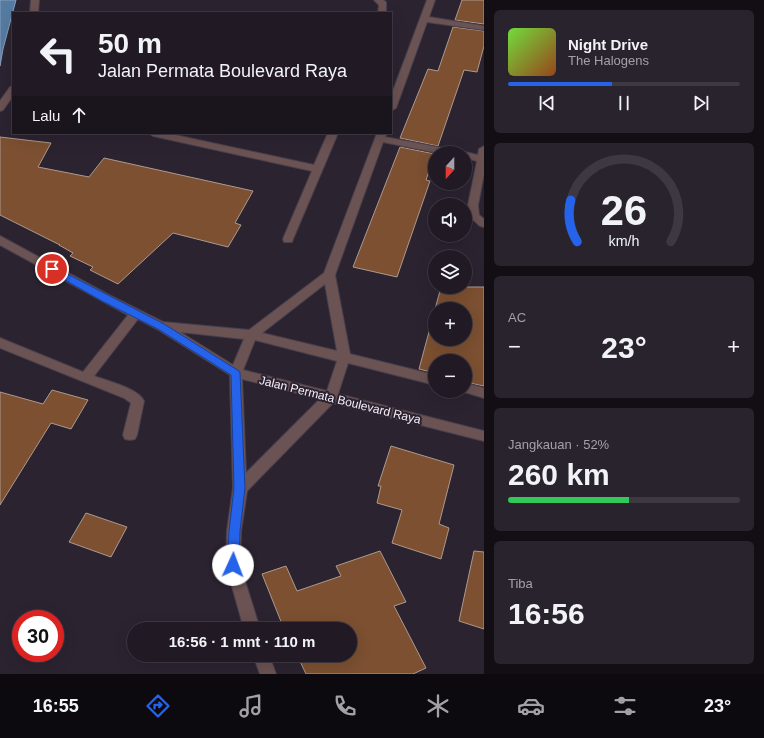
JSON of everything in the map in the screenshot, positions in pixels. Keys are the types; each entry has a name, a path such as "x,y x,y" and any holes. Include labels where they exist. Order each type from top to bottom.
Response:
{"street":[{"path":"34,12 35,0"},
{"path":"378,0 383,4 382,12"},
{"path":"392,105 431,0"},
{"path":"424,19 484,28"},
{"path":"392,79 401,81"},
{"path":"0,108 12,90"},
{"path":"158,134 317,169"},
{"path":"288,238 333,134"},
{"path":"240,488 331,397 344,357 329,275 381,136 428,147"},
{"path":"472,155 483,154 473,205 474,216 484,224"},
{"name":"Jalan Permata Boulevard Raya","path":"0,240 105,298 161,326 236,373 484,436"},
{"path":"250,622 233,565 234,531 240,488 236,373 251,335 329,275"},
{"path":"85,378 136,313"},
{"name":"Jalan Permata Boulevard Raya","path":"161,326 251,335 428,378"},
{"path":"0,343 128,394 138,401 130,435"},
{"path":"472,390 484,393"},
{"path":"264,662 268,674"}],"water":[{"path":"0,0 16,0 3,49 0,66"}],"building":[{"path":"462,0 484,0 484,24 455,20"},
{"path":"453,27 484,31 484,46 477,72 464,70 438,146 400,138 428,69 438,71"},
{"path":"0,137 51,143 38,167 89,177 104,158 253,191 235,223 241,225 228,247 173,233 118,284 90,270 93,267 70,256 73,253 60,245 0,215"},
{"path":"400,147 428,153 428,174 426,180 428,180 428,187 397,277 353,267"},
{"path":"472,287 484,287 484,386 472,383 472,354 428,354 428,371 419,369 428,335 428,346 472,346 472,302 437,302 439,294 472,294"},
{"path":"52,390 88,400 71,429 51,423 0,505 0,392 43,404"},
{"path":"391,446 454,465 439,524 449,528 441,559 392,543 402,510 377,503 381,486 378,486"},
{"path":"86,513 127,527 111,557 69,542"},
{"path":"380,551 406,602 394,606 426,668 413,674 306,674 300,662 357,662 357,622 281,622 262,574 286,566 297,591 341,576 336,566"},
{"path":"474,551 484,552 484,629 459,621"}],"route":[{"path":"52,269 161,326 236,373 240,488 234,531 233,565"}]}
